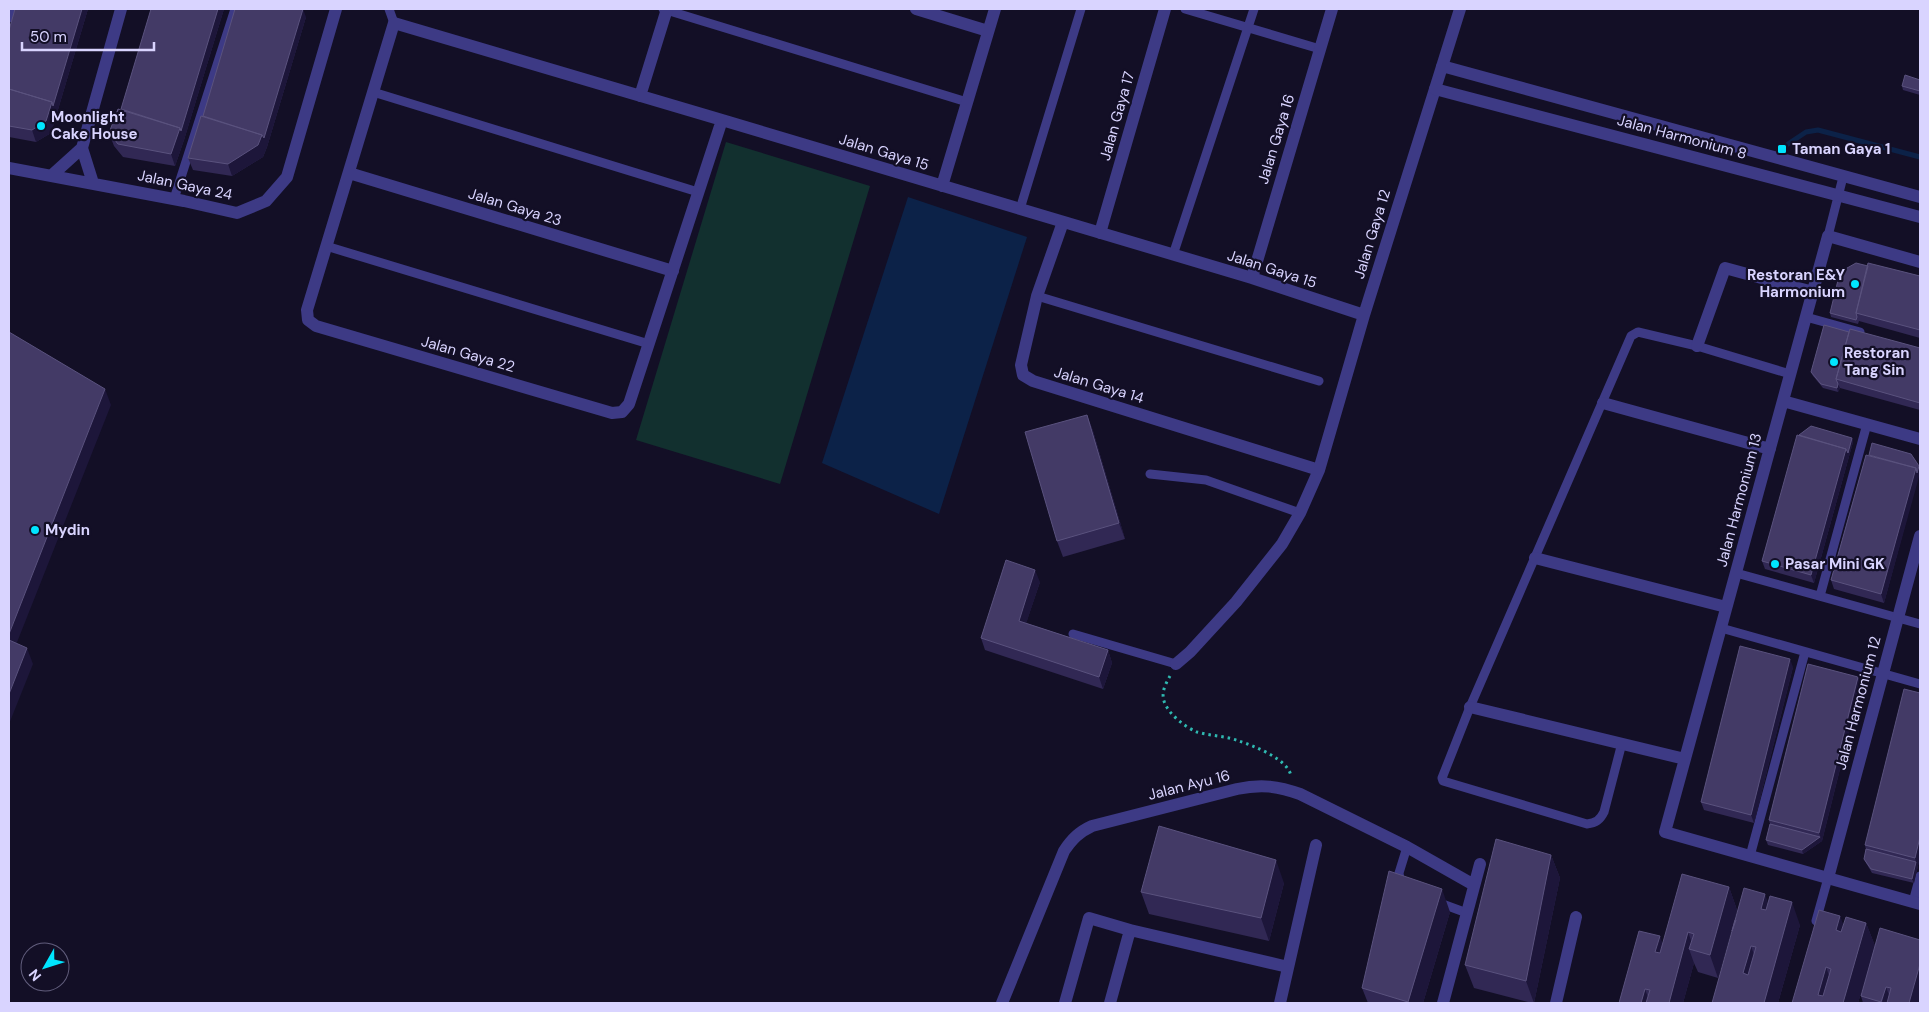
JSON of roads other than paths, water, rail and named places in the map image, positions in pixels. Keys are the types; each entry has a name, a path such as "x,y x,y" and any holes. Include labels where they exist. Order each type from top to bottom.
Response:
{"street":[{"path":"51,176 82,148 121,9"},
{"name":"Jalan Gaya 24","path":"9,168 93,183 237,213 266,201 287,176 336,9"},
{"path":"640,96 666,9"},
{"path":"916,9 988,31"},
{"path":"942,186 995,9"},
{"name":"Jalan Gaya 17","path":"1100,233 1165,9"},
{"name":"Jalan Gaya 16","path":"1252,278 1332,9"},
{"name":"Jalan Gaya 12","path":"1176,664 1190,652 1236,602 1282,544 1300,513 1319,470 1364,315 1460,9"},
{"name":"Jalan Gaya 22","path":"394,23 307,315 312,324 326,329 617,413 622,412 629,404 722,120"},
{"name":"Jalan Gaya 15","path":"394,23 1252,278 1364,315"},
{"name":"Jalan Harmonium 8","path":"1442,66 1920,197"},
{"name":"Jalan Harmonium 8","path":"1435,89 1839,194 1920,217"},
{"path":"82,148 93,183"},
{"name":"Jalan Gaya 23","path":"349,173 673,271"},
{"name":"Jalan Gaya 14","path":"1063,222 1036,296 1021,364 1023,375 1033,381 1319,470"},
{"path":"1828,236 1920,262"},
{"name":"Jalan Harmonium 13","path":"1750,856 1665,832 1828,236"},
{"path":"1697,346 1725,268 1813,292"},
{"path":"1783,401 1920,438"},
{"path":"1603,403 1770,449"},
{"name":"Jalan Harmonium 12","path":"1828,878 1920,536"},
{"path":"1535,558 1726,607"},
{"path":"1470,707 1685,759"},
{"name":"Jalan Ayu 16","path":"1002,1003 1064,851 1072,839 1081,831 1092,826 1256,785 1268,785 1291,791 1407,848 1474,885"},
{"path":"1280,1003 1316,845"},
{"path":"1750,856 1917,903"},
{"path":"1443,1003 1480,864"},
{"path":"1556,1003 1576,917"},
{"path":"1066,1003 1089,918 1130,930 1288,968"},
{"path":"1110,1003 1130,930"},
{"path":"1006,1003 1008,990"}],"lane":[{"path":"9,18 12,9"},
{"path":"174,199 234,9"},
{"path":"389,9 394,23"},
{"path":"666,9 967,102"},
{"path":"1020,209 1081,9"},
{"path":"1185,9 1320,49"},
{"path":"1173,255 1254,9"},
{"path":"373,92 698,192"},
{"name":"Jalan Harmonium 13","path":"1828,236 1843,177"},
{"path":"326,246 649,344"},
{"path":"1036,296 1319,381"},
{"path":"1806,316 1873,335"},
{"path":"1622,743 1604,812 1594,823 1587,824 1443,781 1441,776 1634,334 1638,332 1697,346 1790,374"},
{"path":"1820,596 1867,424"},
{"path":"1150,474 1206,480 1300,513"},
{"path":"1736,573 1920,624"},
{"path":"1721,628 1920,684"},
{"path":"1073,634 1176,664"},
{"path":"1750,856 1805,652"},
{"path":"1407,848 1398,877 1401,886 1407,891"},
{"path":"1917,903 1920,876"},
{"path":"1814,929 1828,878"},
{"path":"1424,897 1467,913"}],"water":[{"path":"908,197 1027,237 939,514 822,463"}],"waterway":[{"path":"1788,144 1806,132 1818,130 1920,157"}],"place":[{"name":"Moonlight Cake House","path":"41,126"},
{"name":"Taman Gaya 1","path":"1782,149"},
{"name":"Restoran E&Y Harmonium","path":"1855,284"},
{"name":"Restoran Tang Sin","path":"1834,362"},
{"name":"Mydin","path":"35,530"},
{"name":"Pasar Mini GK","path":"1775,564"}]}
